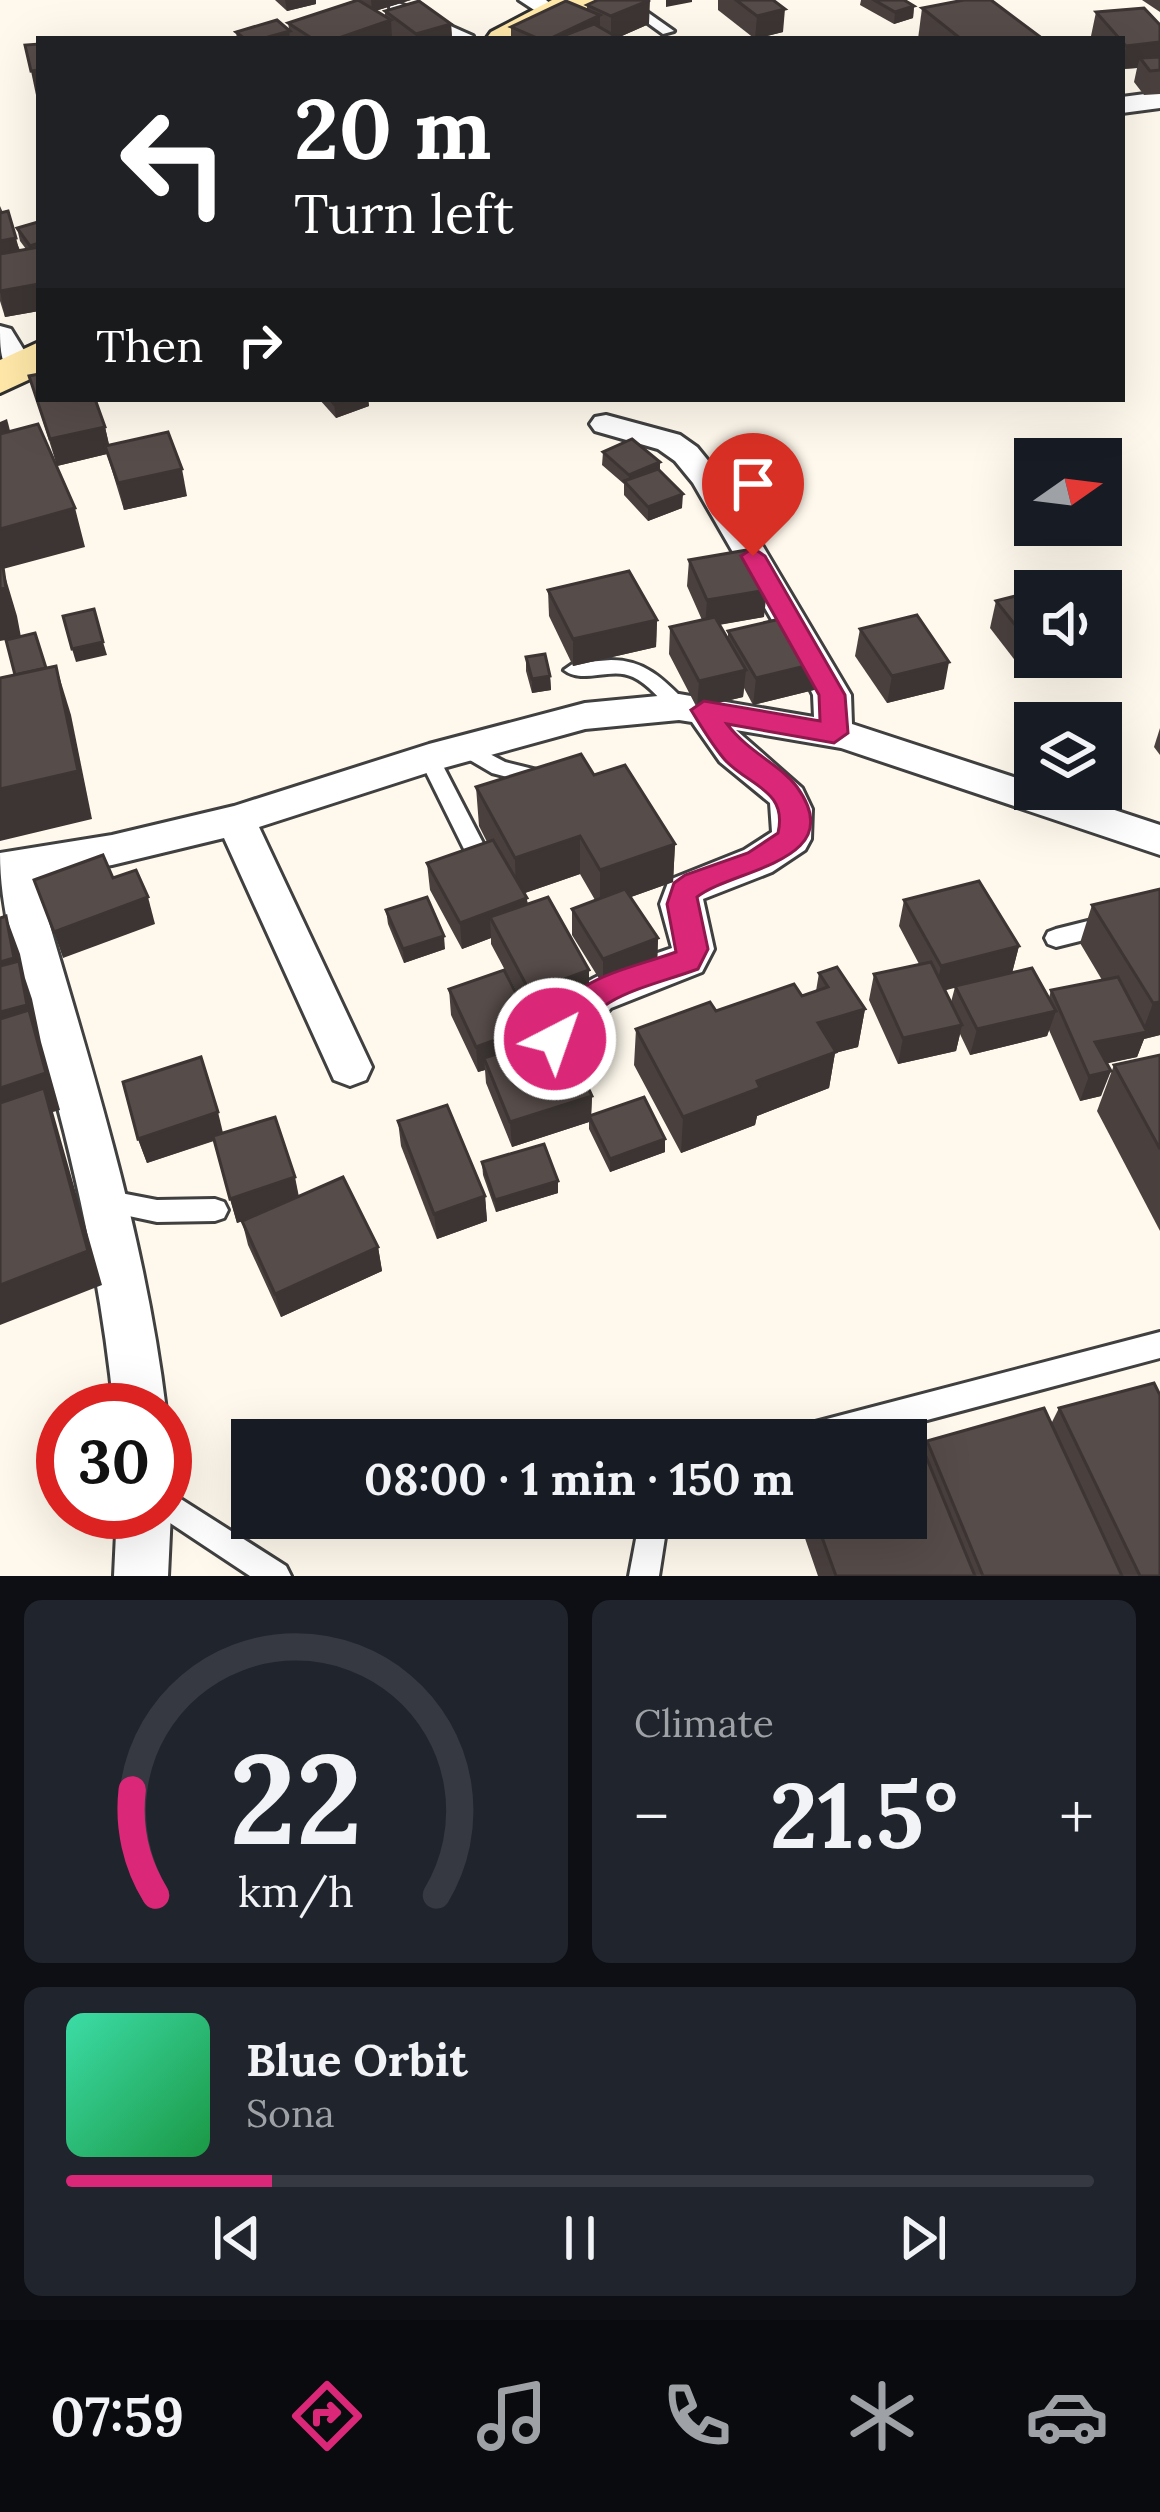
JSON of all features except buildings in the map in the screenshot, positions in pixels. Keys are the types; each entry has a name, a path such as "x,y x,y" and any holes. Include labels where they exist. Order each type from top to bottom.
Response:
{"street":[{"path":"507,36 553,5"},
{"path":"1125,105 1160,100"},
{"path":"606,424 669,442 707,479 832,695 834,733"},
{"path":"555,1039 571,1009 593,994 687,960 693,949 681,904 684,891 758,861 791,838 796,815 785,790 736,755 691,708"},
{"path":"138,1383 134,1331 104,1201 6,868 236,820 447,753 585,716 691,708 834,733 1160,839"},
{"path":"236,820 350,1067"},
{"path":"141,1576 143,1539"}],"lane":[{"path":"622,0 668,31"},
{"path":"394,5 461,36"},
{"path":"574,670 630,666 644,670 691,708"},
{"path":"447,753 530,777 571,780"},
{"path":"447,753 474,847"},
{"path":"1056,938 1160,912"},
{"path":"104,1201 158,1211 215,1210"},
{"path":"880,1419 1160,1345"},
{"path":"192,1521 276,1576"},
{"path":"644,1576 650,1539"}],"route":[{"path":"555,1039 571,1009 593,994 692,955 681,904 684,891 758,861 791,838 796,815 785,790 736,755 704,710 834,733 832,695 753,556"}]}
